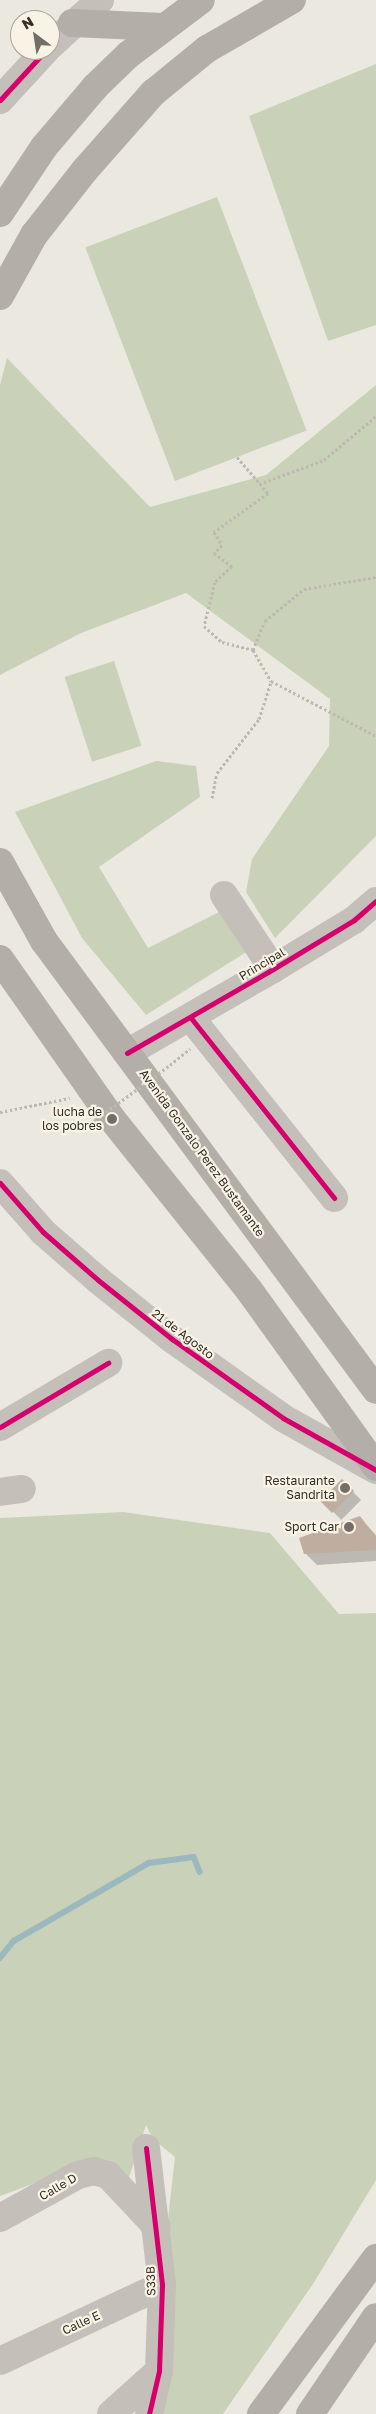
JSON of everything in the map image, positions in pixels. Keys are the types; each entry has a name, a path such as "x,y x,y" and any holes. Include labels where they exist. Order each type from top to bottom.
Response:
{"main road":[{"path":"0,213 44,147 95,87 163,27 201,0"},
{"path":"0,296 34,235 85,170 153,93 208,48 292,0"},
{"path":"72,23 163,27"},
{"name":"Avenida Gonzalo Perez Bustamante","path":"0,862 44,941 376,1390"},
{"path":"0,959 112,1119 255,1298 376,1469"},
{"path":"261,2414 376,2258"},
{"path":"283,2385 312,2410 376,2318"}],"street":[{"path":"60,36 100,0"},
{"path":"0,100 37,60"},
{"path":"224,895 273,969"},
{"name":"Principal","path":"127,1053 191,1018 354,920 376,902"},
{"path":"191,1018 334,1198"},
{"name":"21 de Agosto","path":"0,1183 43,1232 98,1280 172,1339 283,1418 376,1469"},
{"path":"0,1427 108,1363"},
{"name":"S33B","path":"146,2148 157,2227 162,2286 159,2370 149,2414"},
{"name":"Calle D","path":"0,2218 78,2174 94,2171 108,2176 157,2227"},
{"name":"Calle E","path":"0,2361 162,2286"},
{"path":"110,2414 159,2370"}],"path":[{"path":"260,484 324,460 376,416"},
{"path":"236,457 268,493 214,532 222,545 214,553 232,566 216,582 204,626 222,642 253,650 271,681 376,736"},
{"path":"253,650 266,621 304,589 376,577"},
{"path":"212,798 217,773 259,718 271,681"},
{"path":"85,1118 90,1124 170,1065"},
{"path":"0,1112 70,1098 75,1104"}],"green space":[{"path":"376,64 376,325 328,341 249,116"},
{"path":"217,197 307,430 175,481 85,248"},
{"path":"7,358 150,507 266,475 376,385 376,836 275,938 246,892 252,859 329,746 330,699 186,593 81,633 0,675 0,385"},
{"path":"114,661 142,746 92,762 65,677"},
{"path":"156,761 196,766 200,797 99,867 148,948 221,911 248,951 146,1015 82,938 15,812"},
{"path":"123,1512 270,1533 339,1614 376,1613 376,2180 313,2284 223,2414 146,2414 175,2157 153,2139 146,2125 123,2196 92,2162 0,2196 0,1518"}],"building":[{"path":"342,1479 354,1491 332,1513 320,1501"},
{"name":"Sport Car","path":"360,1516 376,1537 376,1550 304,1554 299,1538"}],"waterway":[{"path":"0,1958 14,1941 149,1863 194,1857 200,1872"}],"cycle path":[{"path":"0,100 37,60"},
{"path":"127,1053 354,920 376,901"},
{"path":"191,1018 334,1198"},
{"path":"0,1183 43,1232 98,1280 172,1339 283,1418 376,1470"},
{"path":"0,1427 108,1363"},
{"path":"146,2148 162,2285 159,2371 149,2414"}],"place":[{"name":"lucha de los pobres","path":"112,1119"},
{"name":"Restaurante Sandrita","path":"345,1488"},
{"name":"Sport Car","path":"349,1527"}]}
